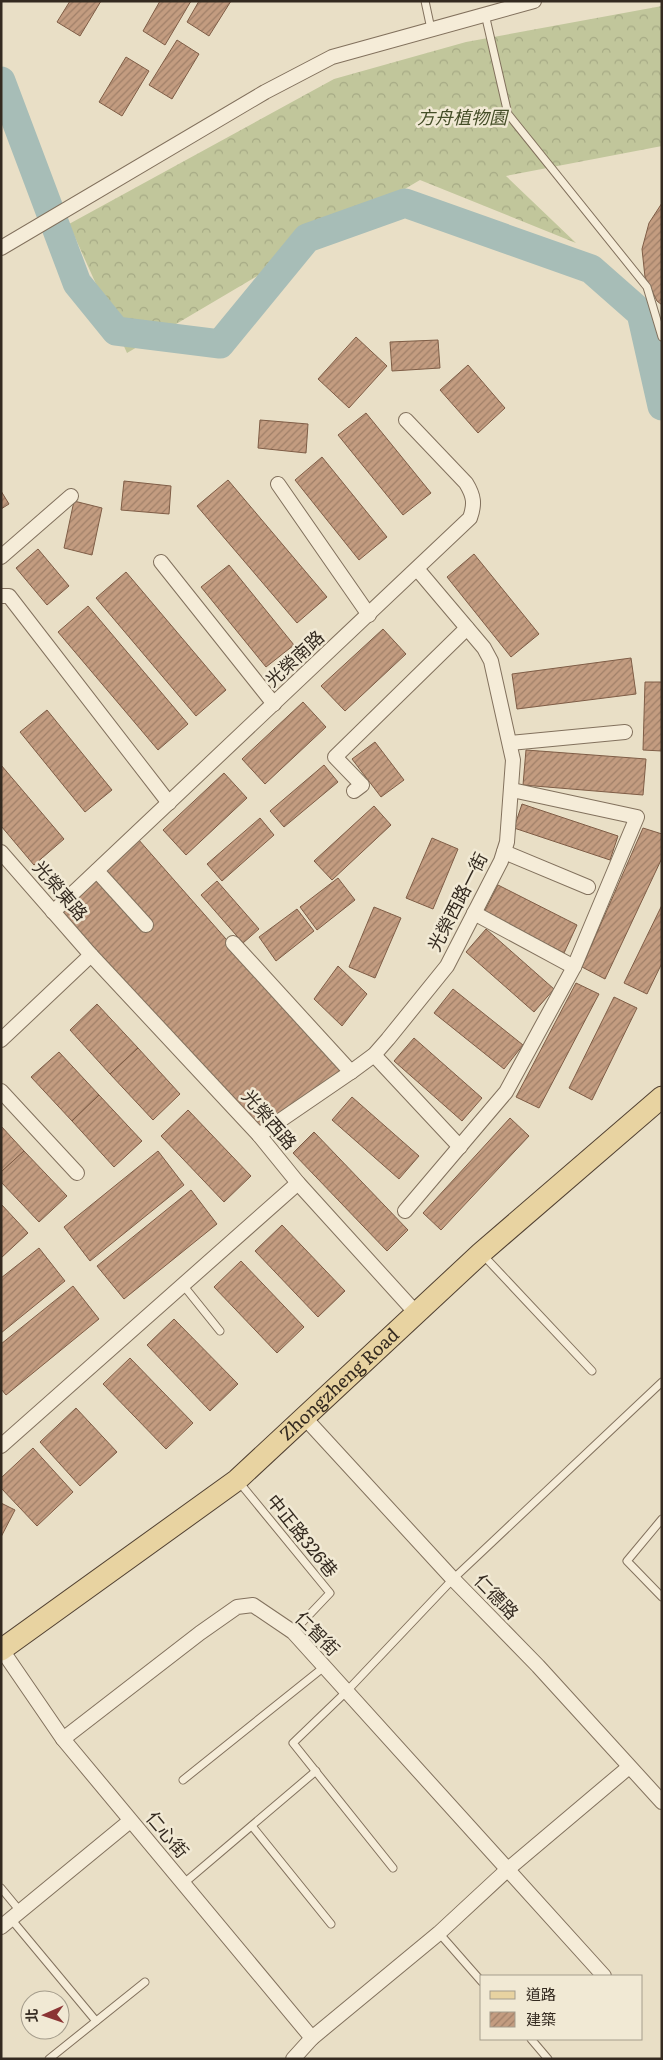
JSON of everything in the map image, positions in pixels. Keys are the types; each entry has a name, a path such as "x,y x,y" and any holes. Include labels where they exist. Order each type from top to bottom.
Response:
{"main road":[{"name":"Zhongzheng Road","path":"1,1650 237,1480 416,1312 662,1097"}],"street":[{"path":"1,248 257,97 332,56 532,2"},
{"name":"光榮南路","path":"53,912 418,570 470,518 474,506 473,493 466,483 406,420"},
{"path":"278,484 369,615"},
{"path":"1,557 71,496"},
{"path":"162,562 274,704"},
{"name":"光榮西路一街","path":"259,1135 374,1055 447,966 504,852 512,790 513,760 491,661 484,648 418,570"},
{"path":"1,596 9,596 169,803"},
{"path":"354,791 362,785 335,757 467,628"},
{"path":"510,743 625,732"},
{"path":"405,1211 506,1092 574,967 637,817 512,790"},
{"name":"光榮東路","path":"1,852 91,955"},
{"path":"504,852 588,887"},
{"path":"97,871 146,925"},
{"path":"474,912 574,967"},
{"path":"233,942 351,1072"},
{"path":"1,1040 91,955"},
{"name":"光榮西路","path":"91,955 259,1135 298,1183 416,1312"},
{"path":"374,1055 460,1148"},
{"path":"1,1091 76,1173"},
{"path":"1,1446 298,1183"},
{"name":"仁德路","path":"305,1418 453,1579 538,1666 662,1802"},
{"name":"仁智街","path":"63,1738 200,1633 238,1607 253,1605 293,1632 603,1975"},
{"name":"仁心街","path":"1,1650 63,1738 312,2038"},
{"path":"293,2059 312,2038 439,1933 507,1870 629,1767"},
{"path":"11,1919 130,1821"}],"lane":[{"path":"425,1 431,29"},
{"path":"485,14 508,114 647,287 662,337"},
{"path":"482,1253 592,1371"},
{"path":"182,1285 220,1332"},
{"path":"393,1868 293,1743 346,1692 453,1579 662,1382"},
{"name":"中正路326巷","path":"237,1480 330,1593 293,1632"},
{"path":"662,1519 627,1561 662,1596"},
{"path":"183,1780 324,1667"},
{"path":"184,1884 316,1771"},
{"path":"252,1826 331,1924"},
{"path":"1,1888 11,1919 96,2021"},
{"path":"439,1933 480,1980"},
{"path":"50,2059 145,1982"},
{"path":"532,2040 548,2059"}],"green space":[{"name":"方舟植物園","path":"662,6 662,146 506,176 576,243 420,180 127,353 69,224 334,79 466,42"}],"building":[{"path":"70,1 101,1 80,36 57,22"},
{"path":"160,1 191,1 165,45 143,31"},
{"path":"199,1 231,1 209,36 187,22"},
{"path":"177,40 199,54 172,99 149,85"},
{"path":"126,57 149,71 122,116 99,102"},
{"path":"662,203 662,305 657,301 645,277 642,249 649,223"},
{"path":"356,337 387,366 349,408 318,379"},
{"path":"438,340 440,368 392,371 390,342"},
{"path":"468,365 505,408 478,433 440,390"},
{"path":"366,413 431,493 403,515 338,435"},
{"path":"260,420 308,424 306,453 258,448"},
{"path":"322,457 387,537 359,560 295,480"},
{"path":"228,480 327,597 297,623 197,506"},
{"path":"124,481 171,486 169,514 121,510"},
{"path":"1,491 9,504 1,509"},
{"path":"74,501 102,508 92,555 64,548"},
{"path":"38,549 69,586 47,605 16,568"},
{"path":"474,554 539,634 511,657 447,577"},
{"path":"229,565 294,645 266,667 201,587"},
{"path":"126,572 226,690 196,716 96,598"},
{"path":"88,606 188,724 158,750 58,632"},
{"path":"383,629 406,654 345,711 321,686"},
{"path":"631,658 636,694 517,709 512,674"},
{"path":"645,682 662,682 662,751 643,750"},
{"path":"303,702 326,727 265,784 242,759"},
{"path":"47,710 112,790 85,812 20,732"},
{"path":"375,742 404,780 381,797 352,759"},
{"path":"526,750 646,759 643,795 523,785"},
{"path":"1,765 64,839 34,865 1,826"},
{"path":"324,765 338,782 284,827 270,811"},
{"path":"224,773 247,798 186,855 163,830"},
{"path":"522,804 618,836 610,860 514,828"},
{"path":"374,806 391,825 332,880 314,861"},
{"path":"260,818 274,835 222,881 207,864"},
{"path":"643,828 662,834 662,858 605,979 582,967"},
{"path":"432,838 458,849 433,909 406,898"},
{"path":"138,839 343,1072 260,1127 60,913"},
{"path":"338,878 355,900 317,930 300,907"},
{"path":"217,881 259,929 243,943 201,895"},
{"path":"498,885 577,925 564,953 484,912"},
{"path":"662,905 662,963 647,994 624,983"},
{"path":"374,907 401,918 375,978 349,967"},
{"path":"297,909 314,931 276,961 259,937"},
{"path":"486,929 554,989 534,1012 466,952"},
{"path":"338,966 367,994 342,1026 314,999"},
{"path":"576,983 599,994 539,1108 516,1097"},
{"path":"453,989 523,1045 504,1069 434,1013"},
{"path":"614,997 637,1008 592,1100 569,1088"},
{"path":"97,1004 138,1048 110,1074 70,1030"},
{"path":"414,1038 482,1098 462,1121 394,1061"},
{"path":"138,1048 180,1094 153,1120 110,1074"},
{"path":"59,1052 99,1095 72,1121 31,1077"},
{"path":"99,1095 142,1141 114,1167 72,1121"},
{"path":"352,1097 419,1156 399,1179 332,1120"},
{"path":"188,1110 251,1176 224,1202 161,1136"},
{"path":"510,1118 529,1136 441,1230 423,1213"},
{"path":"1,1126 24,1151 1,1172"},
{"path":"314,1132 408,1230 387,1251 293,1153"},
{"path":"24,1151 67,1196 39,1222 1,1182 1,1172"},
{"path":"158,1151 184,1185 90,1261 64,1227"},
{"path":"191,1190 217,1224 124,1299 97,1266"},
{"path":"1,1204 28,1233 1,1258"},
{"path":"282,1225 345,1291 318,1317 255,1251"},
{"path":"39,1248 65,1281 1,1333 1,1278"},
{"path":"241,1261 304,1327 277,1353 214,1287"},
{"path":"73,1286 99,1319 6,1395 1,1389 1,1344"},
{"path":"174,1319 238,1384 210,1411 147,1345"},
{"path":"130,1358 193,1423 166,1449 103,1384"},
{"path":"76,1408 117,1452 80,1486 40,1442"},
{"path":"33,1448 73,1492 37,1526 1,1488 1,1478"},
{"path":"1,1503 15,1510 1,1537"}],"waterway":[{"path":"1,81 77,283 116,331 220,344 307,238 405,203 591,269 641,313 662,406"}]}
